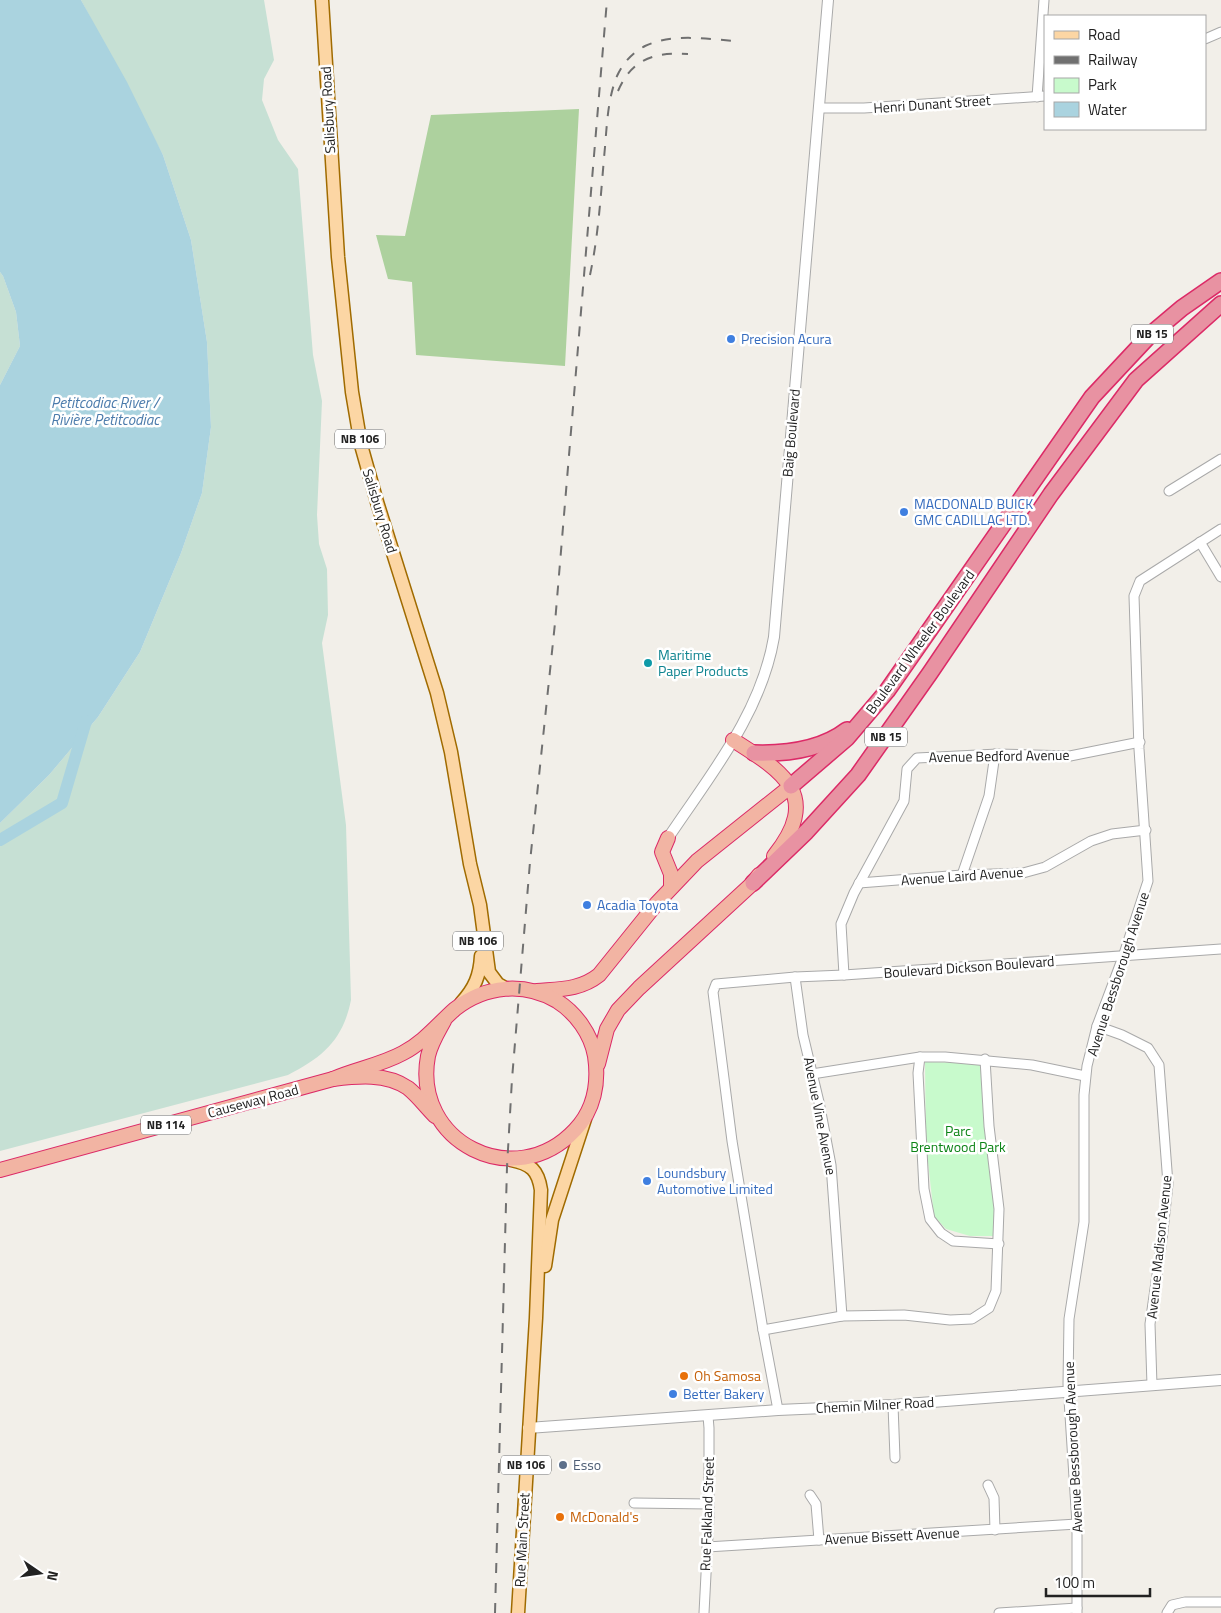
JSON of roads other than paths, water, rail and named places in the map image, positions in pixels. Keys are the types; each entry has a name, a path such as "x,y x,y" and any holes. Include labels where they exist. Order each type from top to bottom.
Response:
{"highway":[{"path":"1092,397 1113,368 1152,325 1221,269"},
{"name":"Boulevard Wheeler Boulevard","path":"534,991 576,987 594,979 604,970 671,887 720,842 848,738 911,659 1092,397 1150,334 1182,308 1221,281"},
{"name":"Boulevard Wheeler Boulevard","path":"597,1067 607,1029 618,1010 818,820 867,763 1051,494 1136,380 1221,304"},
{"path":"1119,403 1154,369 1221,316"},
{"path":"754,753 787,752 827,742 842,734 876,704"},
{"path":"733,740 754,753 781,774 791,786 795,796 796,806 792,828 781,848 753,883"},
{"path":"668,838 662,852 671,874 671,887"},
{"path":"505,988 520,988 534,991 548,996 561,1004 582,1025 589,1038 597,1067 595,1090 588,1111 579,1126 568,1138 554,1147 539,1154 523,1158 506,1159 491,1156 476,1151 458,1140 443,1124 434,1108 428,1091 426,1072 429,1054 435,1037 444,1021 469,999 505,988"},
{"name":"Causeway Road","path":"333,1080 347,1073 403,1054 417,1045 444,1021"},
{"name":"Causeway Road","path":"0,1170 333,1080 356,1076 389,1078 408,1089 443,1124"}],"main road":[{"name":"Salisbury Road","path":"322,0 338,257 352,392 360,444 437,693 451,752 470,864 480,905 489,972 498,984 505,988"},
{"name":"Salisbury Road","path":"454,1011 470,993 477,980 480,968 481,956 469,889 470,864"},
{"name":"Rue Main Street","path":"536,1318 552,1220 588,1111"},
{"name":"Rue Main Street","path":"506,1159 523,1162 530,1166 540,1179 541,1190 536,1318 518,1613"}],"street":[{"name":"Baig Boulevard","path":"668,838 749,713 762,686 774,637 828,0"},
{"path":"1041,97 1044,0"},
{"path":"1206,39 1221,32"},
{"name":"Henri Dunant Street","path":"818,108 864,108 1041,97"},
{"path":"1169,491 1218,461 1221,472"},
{"name":"Avenue Bessborough Avenue","path":"1077,1611 1077,1524 1068,1392 1070,1319 1084,1222 1085,1076 1097,1026 1123,957 1148,881 1134,596 1140,581 1221,529"},
{"path":"1200,542 1221,577"},
{"name":"Avenue Bedford Avenue","path":"860,883 904,801 908,769 918,758 995,754 1070,756 1140,742"},
{"path":"962,876 989,796 995,754"},
{"name":"Avenue Laird Avenue","path":"860,883 1023,873 1045,867 1091,841 1112,834 1146,830"},
{"path":"844,976 842,924 860,883"},
{"name":"Boulevard Dickson Boulevard","path":"763,1330 731,1132 714,992 716,984 795,977 844,976 1221,949"},
{"name":"Avenue Vine Avenue","path":"795,977 803,1035 831,1165 842,1316"},
{"name":"Avenue Madison Avenue","path":"1097,1026 1122,1035 1148,1048 1159,1065 1168,1184 1150,1324 1152,1385"},
{"path":"812,1074 920,1057 985,1060 1032,1065 1085,1076"},
{"path":"920,1057 918,1073 924,1189 930,1218 941,1234 954,1241 999,1244"},
{"path":"778,1410 763,1330 842,1316 904,1315 950,1320 972,1320 989,1308 996,1290 999,1209 989,1126 985,1060"},
{"name":"Chemin Milner Road","path":"528,1428 778,1410 893,1405 1221,1380"},
{"path":"893,1405 896,1458"},
{"name":"Rue Falkland Street","path":"704,1613 708,1504 708,1416"},
{"path":"988,1484 994,1498 995,1530"},
{"path":"810,1495 816,1504 819,1540"},
{"path":"634,1503 708,1504"},
{"name":"Avenue Bissett Avenue","path":"707,1547 1077,1524"},
{"path":"1167,1613 1172,1605 1184,1602 1221,1602"},
{"path":"999,1613 1077,1611"}],"water":[{"name":"Petitcodiac River / Rivière Petitcodiac","path":"0,0 81,0 127,82 163,155 191,240 207,342 211,427 202,493 181,553 140,652 98,717 49,775 0,823 0,385 20,346 16,312 0,272"}],"waterway":[{"name":"Petitcodiac River / Rivière Petitcodiac","path":"0,840 62,803 86,721"}],"railway":[{"path":"495,1613 507,1167 512,1079 530,862 555,623 607,0"},
{"path":"590,275 598,227 608,111 614,84 622,67 628,59 645,46 667,39 701,38 735,41"},
{"path":"618,91 630,71 646,59 665,54 688,54"}],"place":[{"name":"Precision Acura","path":"731,339"},
{"name":"MACDONALD BUICK GMC CADILLAC LTD.","path":"904,512"},
{"name":"Maritime Paper Products","path":"648,663"},
{"name":"Acadia Toyota","path":"587,905"},
{"name":"Loundsbury Automotive Limited","path":"647,1181"},
{"name":"Oh Samosa","path":"684,1376"},
{"name":"Better Bakery","path":"673,1394"},
{"name":"Esso","path":"563,1465"},
{"name":"McDonald's","path":"560,1517"}],"park label":[{"name":"Parc Brentwood Park","path":"958,1140"}]}
